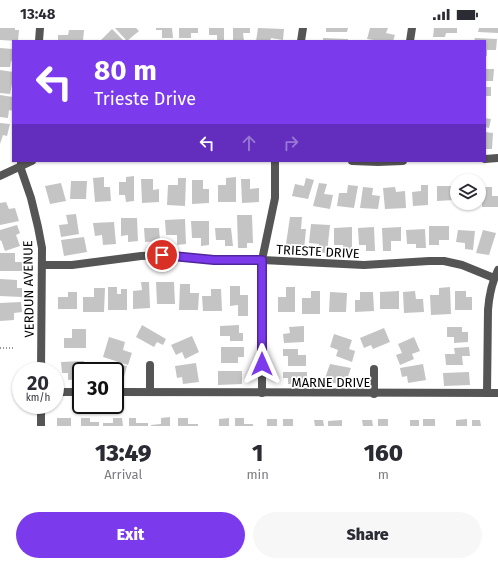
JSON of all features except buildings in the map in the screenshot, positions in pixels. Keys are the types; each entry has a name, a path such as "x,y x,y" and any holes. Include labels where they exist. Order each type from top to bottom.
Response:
{"street":[{"path":"39,40 40,28"},
{"path":"300,40 303,28"},
{"path":"410,40 412,28"},
{"path":"486,158 498,158"},
{"path":"262,393 262,260 274,204 275,162"},
{"path":"0,176 21,163"},
{"name":"VERDUN AVENUE","path":"21,163 42,248 41,362"},
{"name":"TRIESTE DRIVE","path":"42,265 72,265 140,256 162,255 214,260 262,260 364,265 444,261 462,264 494,278"},
{"path":"487,393 488,310 494,278 498,270"},
{"path":"150,365 150,392"},
{"path":"374,369 374,394"},
{"name":"MARNE DRIVE","path":"124,392 374,394 498,393"},
{"path":"41,414 41,426"}],"path":[{"path":"0,348 13,348"}],"route":[{"path":"162,255 214,260 262,260 262,364"}]}
